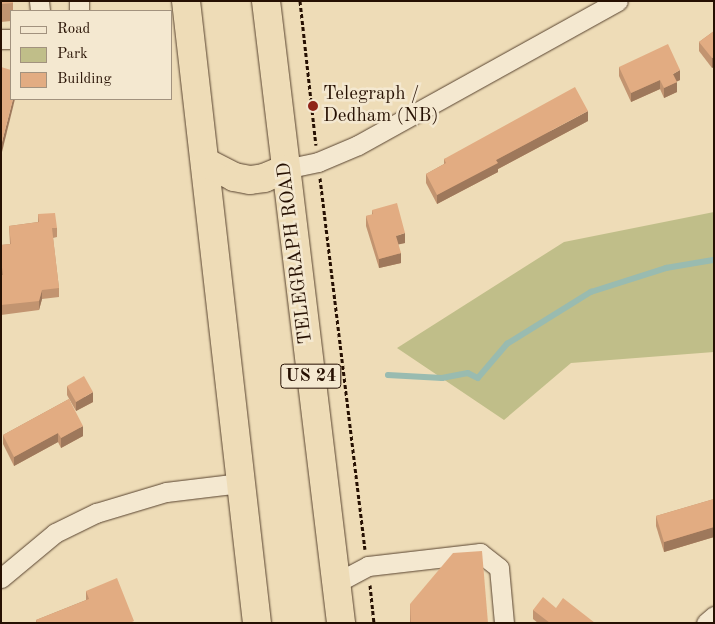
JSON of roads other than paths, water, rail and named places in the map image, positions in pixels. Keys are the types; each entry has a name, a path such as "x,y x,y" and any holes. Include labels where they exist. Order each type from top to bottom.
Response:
{"highway":[{"path":"186,1 256,623"},
{"name":"TELEGRAPH ROAD","path":"266,1 341,623"},
{"path":"205,162 234,177 250,180 264,178 285,168"}],"street":[{"path":"285,168 318,162 358,145 618,1"},
{"path":"1,578 55,533 96,513 166,492 240,483"},
{"path":"336,583 368,566 480,553 498,568 504,623"},
{"path":"706,623 714,616"}],"waterway":[{"path":"388,375 442,378 468,373 478,378 507,344 591,292 666,268 714,260"}],"place":[{"name":"Telegraph / Dedham (NB)","path":"313,106"}]}
